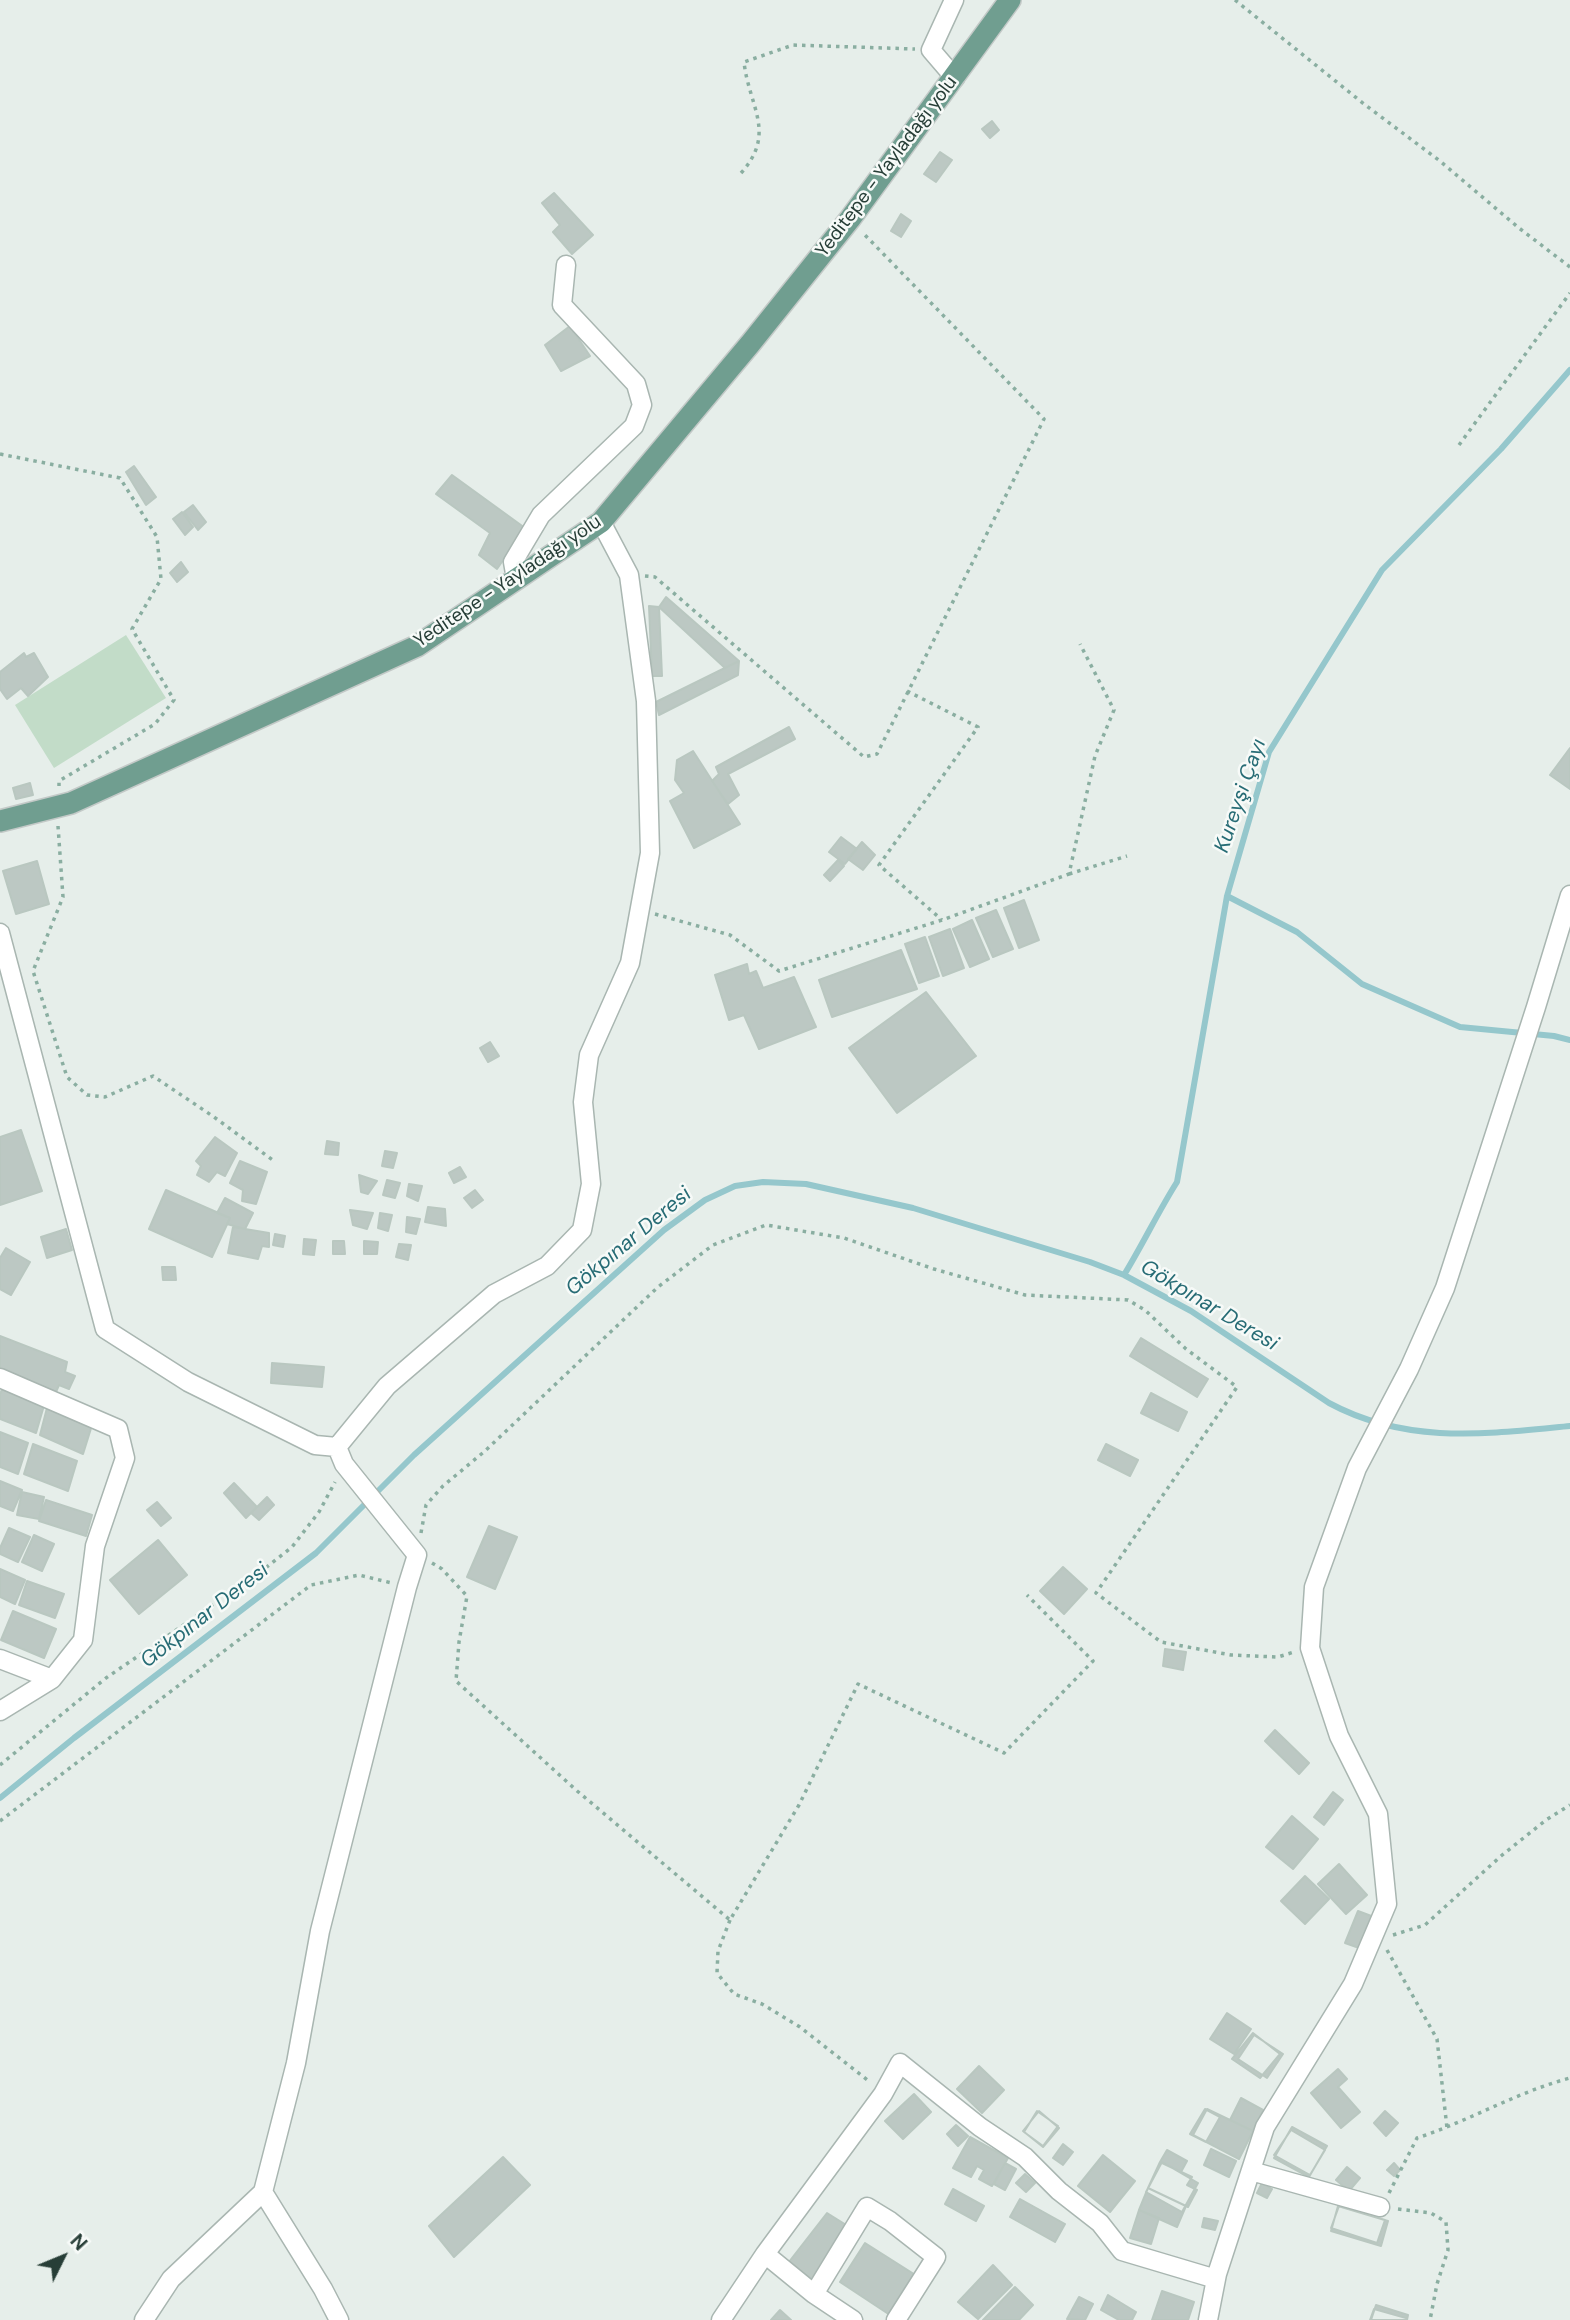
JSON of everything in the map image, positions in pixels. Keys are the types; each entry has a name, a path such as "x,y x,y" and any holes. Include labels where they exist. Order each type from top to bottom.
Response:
{"main road":[{"name":"Yeditepe - Yayladağı yolu","path":"0,821 71,803 417,646 601,522 750,344 850,219 1010,0"}],"street":[{"path":"954,0 931,50 955,78"},
{"path":"516,579 513,562 541,515 634,426 642,405 636,384 562,305 566,265"},
{"path":"337,1447 387,1386 494,1294 547,1266 582,1230 591,1184 583,1102 589,1055 630,963 650,853 646,701 629,575 601,522"},
{"path":"1208,2320 1216,2279 1265,2127 1378,1939 1387,1904 1378,1815 1339,1736 1310,1648 1314,1587 1357,1468 1409,1369 1445,1288 1570,895"},
{"path":"0,933 105,1329 188,1382 315,1445 337,1447"},
{"path":"0,1378 118,1429 125,1458 95,1546 83,1640 52,1679 0,1711"},
{"path":"144,2320 171,2279 263,2192 296,2063 320,1931 417,1555 344,1464 337,1447"},
{"path":"0,1659 52,1679"},
{"path":"721,2320 765,2254 883,2094 900,2063 981,2127 1025,2157 1059,2191 1100,2223 1122,2251 1216,2279"},
{"path":"1251,2171 1380,2207"},
{"path":"263,2192 339,2320"},
{"path":"814,2294 867,2207 890,2221 936,2258 896,2320"},
{"path":"765,2254 814,2294 853,2320"}],"path":[{"path":"1235,0 1570,267"},
{"path":"741,173 754,159 761,132 746,83 744,62 793,45 931,50"},
{"path":"629,575 655,577 864,757 877,754 1044,419 850,219"},
{"path":"1459,445 1570,293"},
{"path":"0,454 120,478 157,537 161,579 132,629 174,700 155,724 59,781 57,806 63,897 33,971 67,1077 87,1095 106,1097 153,1076 214,1116 274,1161"},
{"path":"1069,874 1095,756 1114,710 1080,644"},
{"path":"907,691 978,727 879,865 942,920"},
{"path":"640,909 730,935 779,971 942,920 1127,856"},
{"path":"730,1920 576,1790 456,1681 467,1595 442,1569 417,1555 426,1505 443,1486 485,1451 658,1287 713,1245 766,1225 844,1238 934,1269 1025,1295 1128,1300 1145,1310 1186,1349 1237,1387 1096,1593 1161,1642 1231,1655 1266,1657 1278,1657 1310,1648"},
{"path":"0,1765 106,1678 258,1574 292,1547 319,1512 344,1464"},
{"path":"0,1821 311,1585 359,1575 407,1587"},
{"path":"883,2094 800,2027 762,2004 734,1994 717,1973 718,1951 730,1920 799,1805 858,1684 1004,1753 1093,1661 1027,1595"},
{"path":"1447,2128 1437,2039 1378,1939 1425,1925 1502,1856 1546,1820 1570,1805"},
{"path":"1430,2320 1437,2284 1448,2250 1446,2222 1431,2213 1380,2207 1417,2138 1570,2078"}],"green space":[{"path":"126,635 166,698 54,768 15,705"}],"building":[{"path":"992,121 999,130 990,138 982,129"},
{"path":"940,152 952,160 936,182 924,174"},
{"path":"554,193 593,235 572,254 553,232 560,225 542,203"},
{"path":"901,214 911,221 901,237 891,231"},
{"path":"570,326 590,356 561,371 545,345"},
{"path":"134,466 156,497 146,505 126,472"},
{"path":"452,475 525,528 497,569 479,555 490,533 436,494"},
{"path":"193,505 206,522 198,530 184,512"},
{"path":"182,512 193,527 185,535 173,519"},
{"path":"181,562 188,572 177,582 170,573"},
{"path":"666,597 739,661 725,668 659,607"},
{"path":"649,606 659,607 662,676 652,676"},
{"path":"24,653 26,657 34,653 48,677 28,696 21,688 7,699 0,689 0,672"},
{"path":"739,661 738,675 659,715 656,702"},
{"path":"789,727 795,739 728,774 739,795 728,804 712,781 719,774 716,767"},
{"path":"1570,748 1570,789 1550,775"},
{"path":"693,751 740,824 694,848 670,801 684,793 675,780 677,760"},
{"path":"30,783 33,795 16,799 13,788"},
{"path":"841,837 857,849 845,864 829,852"},
{"path":"862,842 875,855 863,870 848,859"},
{"path":"838,860 844,866 830,881 824,875"},
{"path":"37,861 49,904 16,914 3,871"},
{"path":"1024,900 1039,940 1019,948 1004,908"},
{"path":"996,910 1013,949 993,957 976,918"},
{"path":"972,920 989,959 970,967 953,929"},
{"path":"950,929 964,968 943,976 929,937"},
{"path":"925,937 939,976 919,983 905,944"},
{"path":"901,950 917,989 832,1017 819,980"},
{"path":"747,964 749,974 756,971 763,988 794,977 816,1027 759,1049 744,1015 729,1020 715,975"},
{"path":"926,992 976,1056 897,1113 849,1048"},
{"path":"490,1042 499,1056 488,1062 480,1048"},
{"path":"21,1130 42,1191 0,1205 0,1137"},
{"path":"215,1137 237,1153 225,1176 217,1172 209,1182 197,1175 201,1166 196,1161"},
{"path":"327,1141 339,1143 338,1155 325,1154"},
{"path":"385,1151 397,1153 393,1168 382,1166"},
{"path":"240,1161 267,1172 256,1204 242,1201 243,1190 230,1183"},
{"path":"460,1167 466,1177 454,1183 449,1173"},
{"path":"359,1175 377,1181 368,1194 361,1192"},
{"path":"387,1180 400,1183 395,1198 383,1195"},
{"path":"409,1184 422,1186 418,1201 407,1196"},
{"path":"166,1190 230,1218 212,1257 149,1229"},
{"path":"475,1190 483,1200 472,1208 464,1198"},
{"path":"225,1198 253,1213 245,1229 227,1224 230,1218 217,1213"},
{"path":"428,1207 445,1209 446,1226 425,1222"},
{"path":"350,1210 373,1213 367,1229 353,1225"},
{"path":"380,1213 392,1215 388,1231 378,1228"},
{"path":"407,1217 420,1219 416,1234 406,1232"},
{"path":"233,1227 269,1233 269,1247 262,1246 258,1259 228,1253"},
{"path":"66,1229 72,1250 47,1258 41,1237"},
{"path":"275,1234 285,1236 283,1247 273,1245"},
{"path":"304,1239 316,1240 314,1255 303,1254"},
{"path":"333,1241 344,1241 345,1254 333,1254"},
{"path":"364,1241 378,1242 377,1254 364,1254"},
{"path":"399,1244 411,1245 408,1260 396,1257"},
{"path":"6,1248 30,1262 11,1295 0,1289 0,1258"},
{"path":"162,1267 175,1267 176,1280 163,1280"},
{"path":"0,1336 67,1362 65,1372 75,1376 69,1389 59,1385 56,1392 0,1369"},
{"path":"1141,1338 1208,1379 1197,1397 1130,1356"},
{"path":"272,1363 324,1367 322,1387 271,1383"},
{"path":"5,1383 45,1402 36,1433 0,1419 0,1394"},
{"path":"1151,1393 1187,1412 1178,1431 1141,1413"},
{"path":"48,1404 93,1422 83,1454 40,1435"},
{"path":"0,1432 28,1443 18,1474 0,1467"},
{"path":"33,1444 77,1461 68,1491 24,1474"},
{"path":"1106,1444 1138,1460 1130,1476 1098,1460"},
{"path":"0,1481 22,1490 13,1511 0,1506"},
{"path":"234,1483 257,1507 246,1518 224,1493"},
{"path":"22,1492 44,1497 39,1519 17,1515"},
{"path":"267,1497 274,1505 259,1520 251,1513"},
{"path":"46,1500 92,1515 86,1536 39,1521"},
{"path":"157,1502 171,1518 161,1526 147,1510"},
{"path":"489,1526 517,1537 495,1589 467,1577"},
{"path":"9,1528 30,1537 18,1562 0,1554"},
{"path":"34,1535 54,1544 42,1571 22,1562"},
{"path":"158,1540 187,1575 139,1614 110,1580"},
{"path":"1063,1567 1087,1589 1064,1614 1040,1591"},
{"path":"0,1569 25,1580 15,1604 0,1597"},
{"path":"27,1581 64,1594 55,1618 19,1605"},
{"path":"13,1611 56,1629 44,1658 1,1640"},
{"path":"1165,1649 1186,1652 1183,1670 1163,1666"},
{"path":"1275,1730 1309,1763 1299,1774 1265,1741"},
{"path":"1333,1792 1343,1800 1324,1825 1314,1817"},
{"path":"1292,1816 1318,1839 1293,1869 1266,1847"},
{"path":"1339,1864 1367,1895 1346,1914 1318,1884"},
{"path":"1305,1876 1329,1899 1305,1924 1281,1901"},
{"path":"1358,1911 1374,1917 1362,1949 1345,1943"},
{"path":"1227,2013 1251,2029 1234,2054 1210,2039"},
{"path":"1253,2033 1280,2054 1260,2078 1232,2059"},
{"path":"1254,2035 1283,2054 1267,2078 1238,2059"},
{"path":"979,2066 1004,2090 982,2113 957,2089"},
{"path":"1338,2069 1347,2079 1338,2087 1360,2112 1341,2128 1311,2093"},
{"path":"914,2094 931,2112 903,2139 885,2121"},
{"path":"1241,2098 1263,2110 1253,2131 1230,2120"},
{"path":"1205,2109 1220,2117 1206,2142 1190,2134"},
{"path":"1207,2109 1253,2131 1239,2159 1193,2135"},
{"path":"1037,2111 1058,2126 1043,2146 1024,2132"},
{"path":"1039,2111 1059,2128 1043,2147 1023,2131"},
{"path":"1385,2111 1398,2123 1386,2136 1374,2123"},
{"path":"956,2125 968,2136 958,2146 947,2134"},
{"path":"1292,2127 1327,2146 1309,2177 1274,2158"},
{"path":"1291,2130 1325,2150 1310,2175 1274,2155"},
{"path":"970,2137 1008,2158 992,2186 979,2179 984,2170 977,2166 971,2177 953,2168"},
{"path":"1063,2144 1073,2152 1063,2165 1053,2158"},
{"path":"1211,2149 1236,2161 1229,2177 1204,2165"},
{"path":"1167,2150 1187,2161 1181,2172 1160,2162"},
{"path":"1103,2155 1135,2181 1110,2212 1078,2186"},
{"path":"503,2157 530,2185 454,2257 429,2226"},
{"path":"1160,2162 1192,2177 1187,2185 1197,2190 1188,2207 1148,2188"},
{"path":"1162,2162 1198,2183 1182,2212 1146,2192"},
{"path":"1005,2163 1016,2169 1005,2190 994,2184"},
{"path":"1394,2163 1400,2170 1394,2176 1387,2170"},
{"path":"1347,2167 1360,2178 1349,2191 1336,2180"},
{"path":"1025,2174 1035,2183 1026,2192 1016,2183"},
{"path":"1262,2183 1272,2189 1267,2198 1257,2193"},
{"path":"1148,2188 1186,2206 1177,2227 1139,2210"},
{"path":"953,2189 984,2206 976,2221 945,2204"},
{"path":"1020,2199 1065,2224 1055,2242 1010,2217"},
{"path":"1338,2206 1388,2221 1381,2246 1331,2231"},
{"path":"1339,2206 1385,2220 1377,2243 1331,2228"},
{"path":"1139,2210 1159,2218 1151,2244 1130,2238"},
{"path":"827,2213 851,2228 814,2284 785,2267"},
{"path":"1204,2218 1218,2221 1215,2230 1202,2227"},
{"path":"865,2243 917,2276 893,2317 840,2282"},
{"path":"993,2265 1012,2285 978,2319 958,2302"},
{"path":"1015,2287 1033,2305 1019,2320 983,2320"},
{"path":"1162,2291 1194,2302 1188,2320 1152,2320"},
{"path":"1108,2295 1136,2312 1132,2320 1119,2320 1101,2310"},
{"path":"1079,2297 1093,2304 1085,2320 1067,2319"},
{"path":"1376,2305 1408,2315 1407,2320 1371,2320"},
{"path":"1374,2309 1406,2318 1406,2320 1370,2320"},
{"path":"780,2310 791,2320 771,2320"}],"waterway":[{"name":"Kureyşi Çayı","path":"1124,1275 1177,1182 1227,896 1269,752 1382,570 1501,449 1570,370"},
{"path":"1227,896 1297,932 1362,984 1460,1027 1570,1040"},
{"name":"Gökpınar Deresi","path":"0,1798 316,1553 414,1455 664,1230 705,1200 735,1186 763,1182 806,1184 913,1208 1090,1262 1124,1275 1191,1311 1329,1403 1388,1425 1447,1433 1508,1432 1570,1426"}]}
